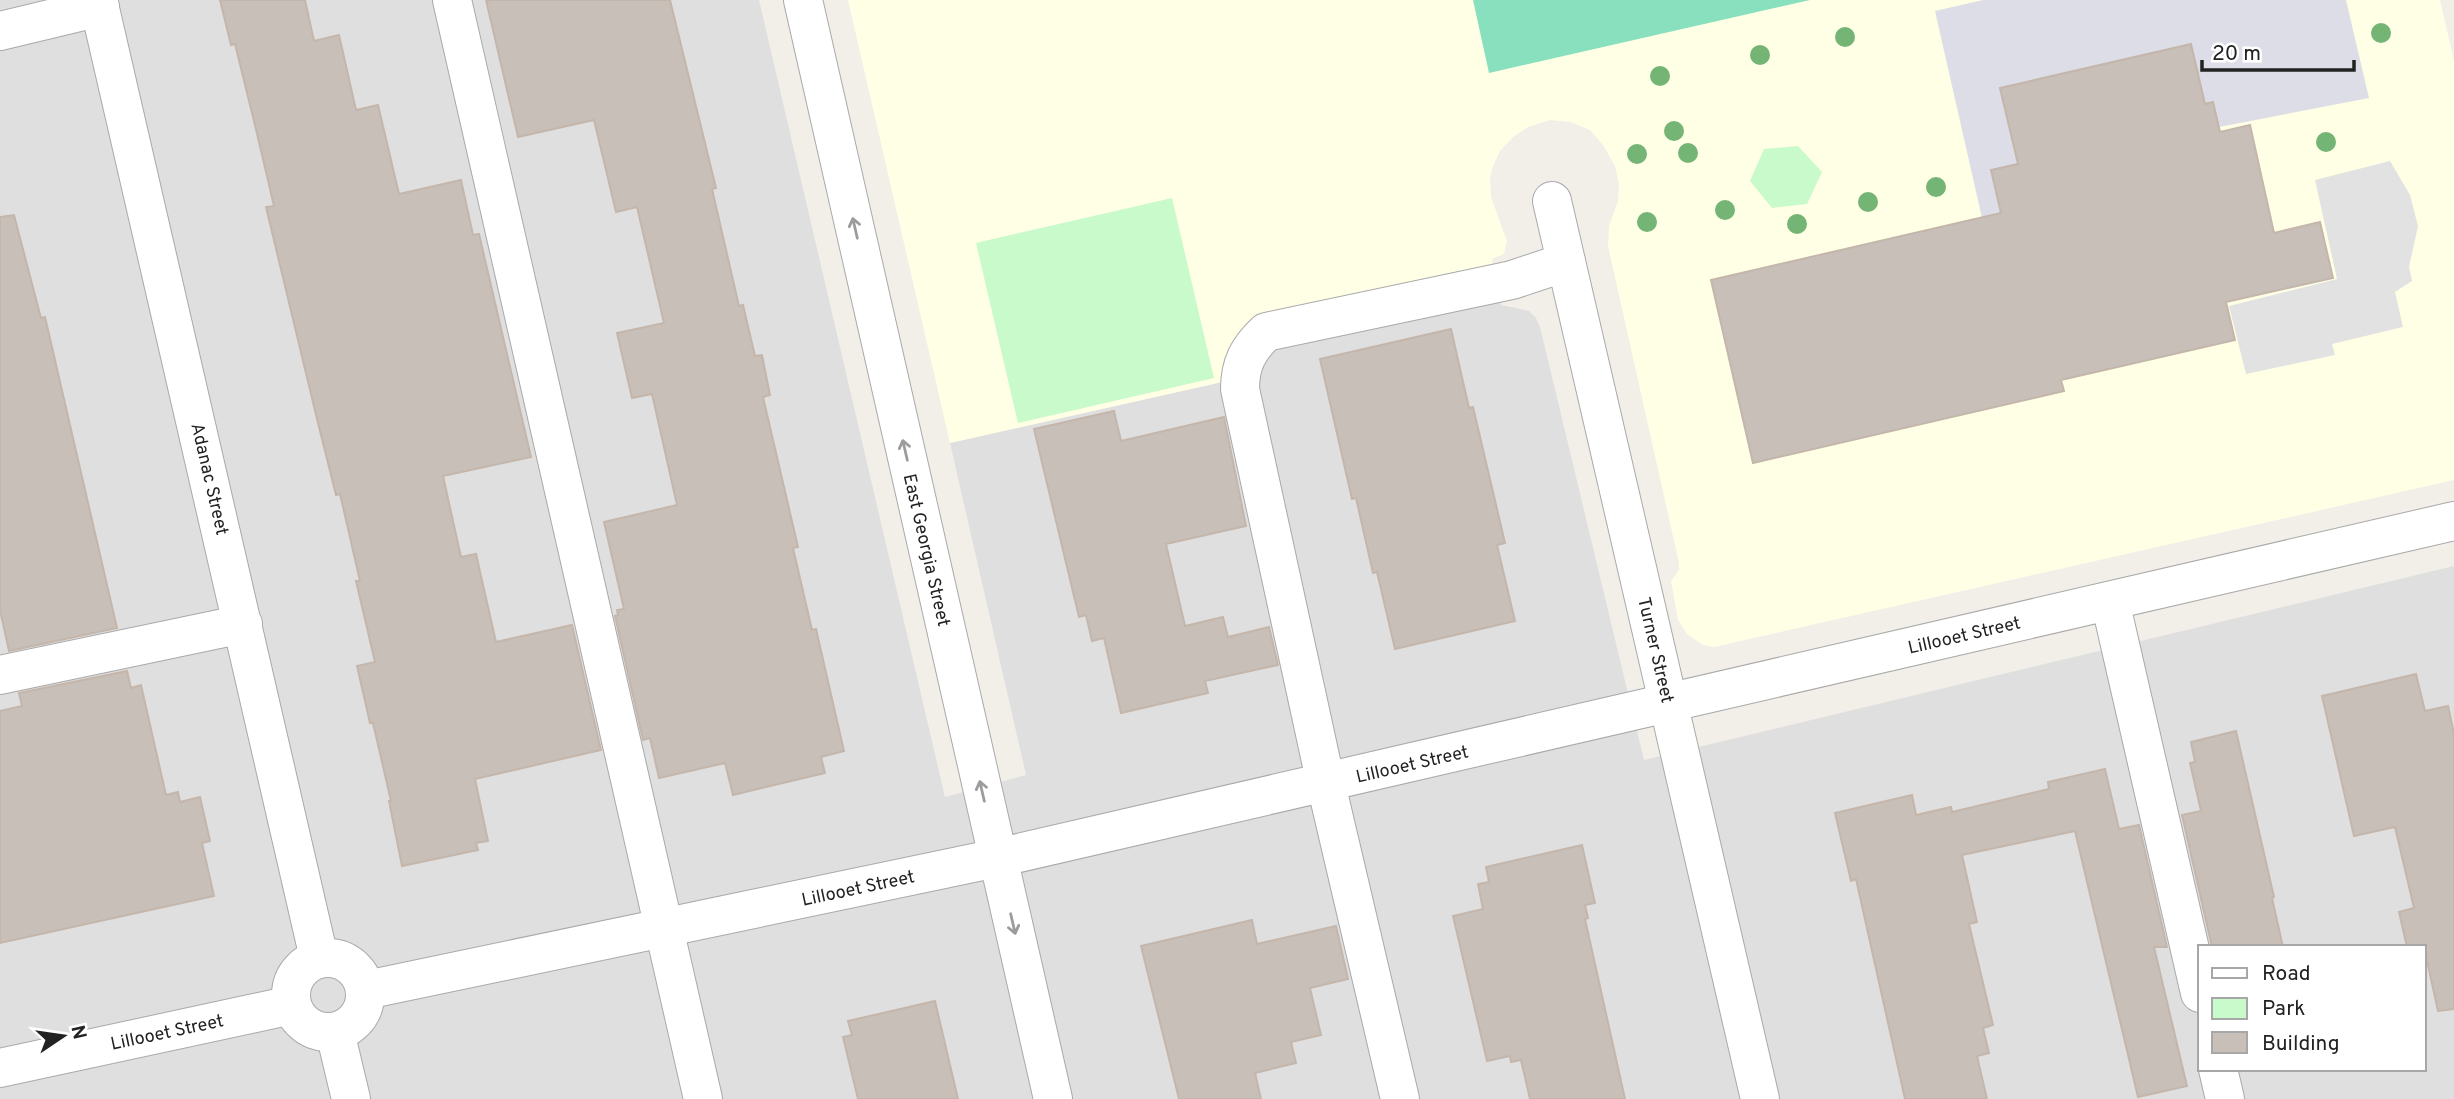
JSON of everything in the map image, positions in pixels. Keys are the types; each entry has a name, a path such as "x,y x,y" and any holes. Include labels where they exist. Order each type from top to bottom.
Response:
{"street":[{"path":"452,0 704,1099"},
{"name":"East Georgia Street","path":"803,0 1053,1099"},
{"path":"0,31 99,4"},
{"name":"Adanac Street","path":"99,4 319,958"},
{"name":"Turner Street","path":"1552,201 1760,1099"},
{"path":"1401,1099 1326,784 1240,389 1243,362 1251,346 1266,332 1512,280 1566,262"},
{"name":"Lillooet Street","path":"366,990 997,858 2454,521"},
{"path":"2110,601 2198,984"},
{"path":"0,675 243,624"},
{"path":"319,958 344,960 354,967 366,990 365,1002 355,1022 335,1032 324,1032 304,1024 292,1005 291,993 299,972 319,958"},
{"name":"Lillooet Street","path":"0,1068 292,1005"},
{"path":"335,1032 351,1099"},
{"path":"2218,1071 2225,1099"}],"shaded area":[{"path":"0,0 759,0 945,797 1026,775 950,443 1240,378 1251,346 1495,283 1501,305 1529,311 1540,327 1644,760 2454,566 2454,1099 0,1099"},
{"path":"848,0 2440,0 2454,61 2454,480 1714,647 1703,645 1687,634 1678,620 1671,581 1679,570 1679,563 1608,246 1609,226 1618,201 1619,184 1615,166 1603,145 1590,130 1571,122 1550,120 1528,127 1513,137 1500,151 1493,166 1490,178 1491,197 1507,241 1504,254 1492,259 1495,283 1286,326 1240,378 950,443"},
{"path":"1983,0 2346,0 2369,98 2219,127 2213,102 2205,104 2191,44 2000,88 2018,164 2001,213 1982,218 1935,11"},
{"path":"2390,161 2410,195 2418,226 2409,267 2412,281 2395,292 2403,327 2332,344 2335,355 2246,374 2229,306 2337,279 2315,180"}],"green space":[{"path":"1473,0 1810,0 1489,73"},
{"path":"1798,146 1822,172 1807,204 1772,208 1750,181 1764,149"},
{"path":"1172,198 1214,378 1018,423 976,243"}],"building":[{"path":"220,0 305,0 314,41 339,35 356,110 378,105 399,194 461,180 473,235 479,234 531,457 443,476 461,557 476,554 496,642 572,625 601,750 475,779 488,841 476,843 478,850 402,866 391,801 357,666 375,662 356,581 360,581 340,494 336,495 266,207 274,206 255,125 235,44 231,45"},
{"path":"486,0 670,0 716,188 712,189 739,306 743,305 755,356 762,355 770,395 763,397 798,547 793,548 812,630 816,629 844,751 821,757 825,773 733,795 725,763 659,778 650,738 643,740 615,616 618,615 617,610 624,609 604,522 677,505 652,394 632,398 617,333 664,323 637,207 616,212 594,120 518,137"},
{"path":"2191,44 2205,104 2213,102 2220,132 2250,125 2274,233 2320,222 2333,278 2226,302 2235,340 2061,380 2064,391 1753,463 1711,280 2001,213 1991,170 2018,164 2000,88"},
{"path":"14,215 41,318 45,317 117,628 9,651 0,610 0,217"},
{"path":"1451,329 1469,408 1473,407 1505,543 1497,545 1515,621 1395,649 1377,572 1373,573 1356,498 1352,499 1320,359"},
{"path":"1114,411 1121,441 1224,417 1246,526 1166,544 1185,626 1223,617 1228,637 1269,627 1278,665 1205,681 1208,693 1121,713 1104,638 1092,641 1086,615 1079,617 1034,429"},
{"path":"127,671 131,688 141,685 166,795 178,792 180,802 200,797 210,841 202,843 214,896 0,943 0,711 22,706 19,693"},
{"path":"2416,674 2425,711 2448,706 2454,734 2454,1009 2438,1011 2426,945 2407,945 2399,912 2414,908 2395,827 2354,836 2322,696"},
{"path":"2236,731 2283,945 2212,945 2182,815 2201,811 2190,763 2195,762 2191,742"},
{"path":"2105,769 2119,829 2139,825 2167,947 2154,947 2187,1086 2138,1097 2075,831 1962,855 1977,922 1969,924 1993,1025 1983,1028 1989,1053 1977,1056 1987,1099 1905,1099 1856,879 1851,881 1835,813 1912,795 1916,815 1951,807 1952,812 2049,789 2048,782"},
{"path":"1582,845 1595,903 1585,905 1588,918 1585,919 1625,1099 1530,1099 1521,1060 1511,1062 1510,1056 1487,1061 1453,916 1483,909 1478,884 1489,882 1486,867"},
{"path":"1252,920 1257,944 1336,926 1348,979 1310,988 1321,1035 1291,1042 1296,1063 1255,1073 1261,1099 1179,1099 1141,946"},
{"path":"935,1001 958,1099 858,1099 843,1037 852,1035 848,1021"}]}
